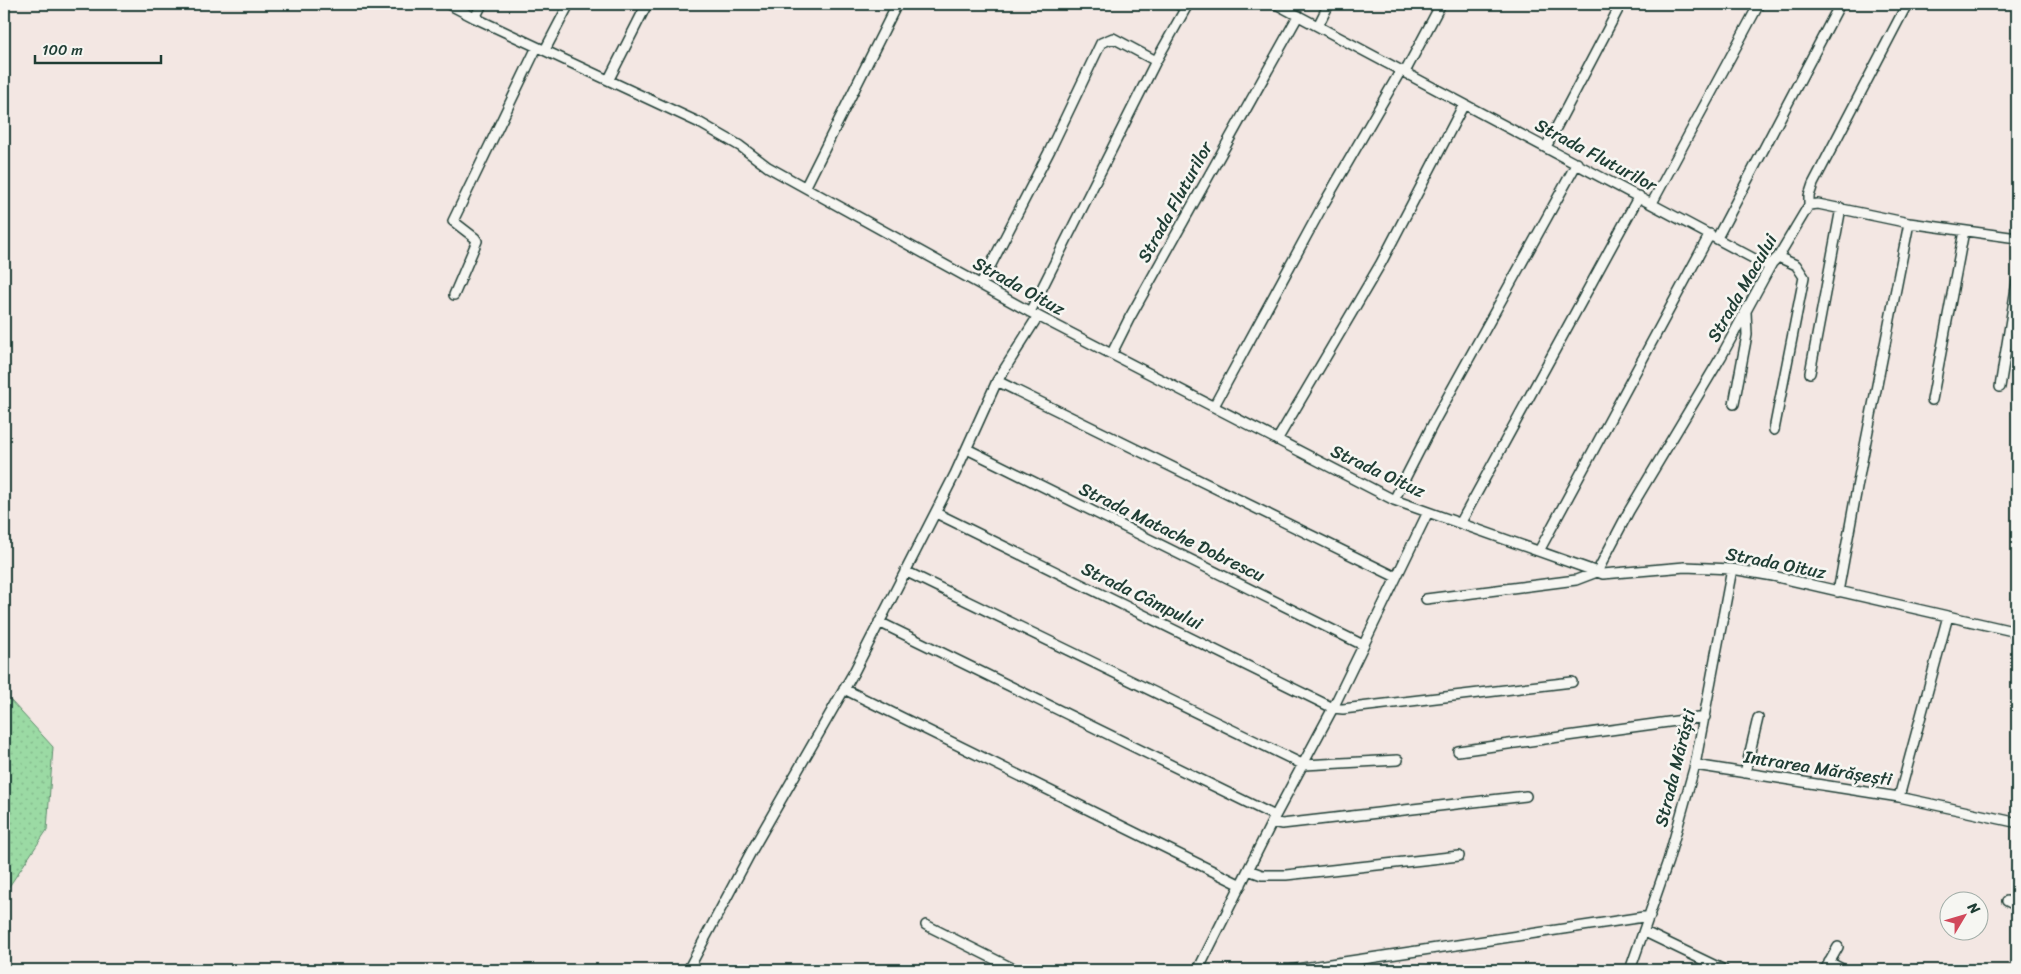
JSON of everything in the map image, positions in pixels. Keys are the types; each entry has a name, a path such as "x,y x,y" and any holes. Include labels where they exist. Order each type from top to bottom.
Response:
{"street":[{"name":"Strada Oituz","path":"448,4 700,123 740,146 768,167 806,186 1034,314 1394,500 1461,522 1597,572 1612,574 1699,566 1732,569 1773,576 2017,632"},
{"path":"475,18 482,4"},
{"path":"454,295 477,242 475,238 453,221 541,48 569,4"},
{"path":"609,79 647,4"},
{"path":"806,186 897,4"},
{"path":"688,970 751,852 844,689 936,513 967,449 996,382 1034,314 1156,61 1187,6 1177,4"},
{"name":"Strada Fluturilor","path":"1279,4 1298,16 1764,264 1775,260 1796,265 1804,276 1774,430"},
{"path":"1318,26 1329,4"},
{"path":"1214,406 1322,208 1441,4"},
{"path":"1546,147 1621,4"},
{"path":"1652,203 1759,4"},
{"path":"1539,550 1840,4"},
{"name":"Strada Macului","path":"1597,572 1629,511 1809,205 1809,196 1813,184 1908,4"},
{"name":"Strada Fluturilor","path":"1112,354 1298,16"},
{"path":"981,284 1050,150 1101,43 1113,38 1156,61"},
{"path":"1277,440 1381,263 1464,104"},
{"path":"1394,500 1434,420 1577,163"},
{"path":"1461,522 1639,196"},
{"path":"1809,205 1818,204 1909,223 2017,238"},
{"path":"1810,373 1841,208"},
{"path":"1838,592 1909,223"},
{"path":"1932,400 1964,231"},
{"path":"2000,387 2017,282"},
{"path":"1734,404 1747,335 1746,312"},
{"path":"996,382 1396,577"},
{"name":"Strada Matache Dobrescu","path":"967,449 1363,645"},
{"path":"1198,970 1274,819 1333,708 1428,512"},
{"name":"Strada Câmpului","path":"936,513 1333,708"},
{"name":"Strada Mărăști","path":"1630,970 1645,932 1695,765 1732,569"},
{"path":"905,570 1304,765 1398,760"},
{"path":"1426,599 1576,580 1597,572"},
{"name":"Intrarea Mărășești","path":"1695,765 1899,797 1948,616"},
{"path":"879,622 1282,824 1526,796"},
{"path":"1333,708 1343,709 1572,682"},
{"path":"844,689 1241,885"},
{"path":"1458,751 1705,718"},
{"path":"1746,773 1758,718"},
{"path":"1899,797 2014,822"},
{"path":"1248,870 1262,875 1286,875 1459,856"},
{"path":"2007,900 2017,906"},
{"path":"1290,970 1650,916"},
{"path":"926,925 1016,970"},
{"path":"1645,932 1724,970"},
{"path":"1824,970 1838,948"},
{"path":"1830,962 1844,970"}],"green space":[{"path":"4,697 11,701 53,747 47,830 4,894"}]}
